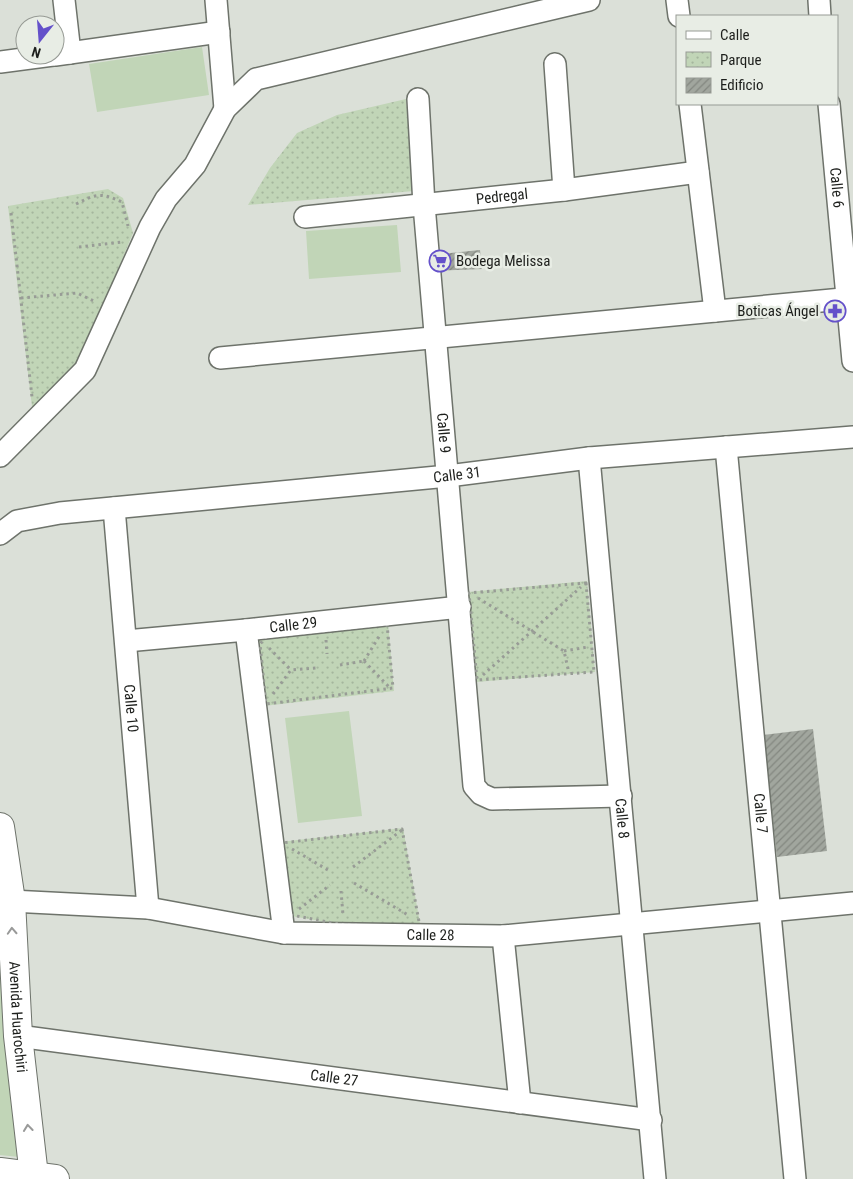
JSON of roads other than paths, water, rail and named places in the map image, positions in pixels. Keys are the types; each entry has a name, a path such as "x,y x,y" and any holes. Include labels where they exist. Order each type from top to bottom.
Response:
{"street":[{"path":"63,15 64,0"},
{"path":"216,0 225,109"},
{"path":"0,456 86,370 150,226 166,199 194,165 225,109 256,79 528,7 589,0"},
{"path":"677,0 679,15"},
{"path":"819,0 820,15"},
{"path":"65,53 219,32"},
{"path":"0,62 15,60"},
{"path":"555,64 564,190"},
{"name":"Calle 9","path":"418,99 424,205 448,476 463,599 474,786 481,794 492,799 621,796"},
{"path":"690,105 715,311"},
{"name":"Calle 6","path":"829,105 843,158 853,361"},
{"name":"Pedregal","path":"305,217 564,190 698,172"},
{"path":"220,358 850,299"},
{"name":"Calle 31","path":"0,534 17,521 60,513 448,476 589,458 853,437"},
{"name":"Calle 7","path":"726,447 795,1179"},
{"name":"Calle 8","path":"589,458 655,1179"},
{"name":"Calle 10","path":"114,508 148,908"},
{"name":"Calle 29","path":"126,641 254,635 463,599"},
{"path":"254,635 287,924"},
{"name":"Avenida Huarochiri","path":"0,827 10,902 18,1036 44,1178"},
{"name":"Calle 28","path":"10,902 148,908 287,924 503,936 853,903"},
{"path":"503,936 520,1102"},
{"name":"Calle 27","path":"18,1036 651,1120"},
{"path":"0,1172 44,1178"}],"place":[{"name":"Bodega Melissa","path":"440,261"},
{"name":"Boticas Ángel","path":"835,311"}]}
